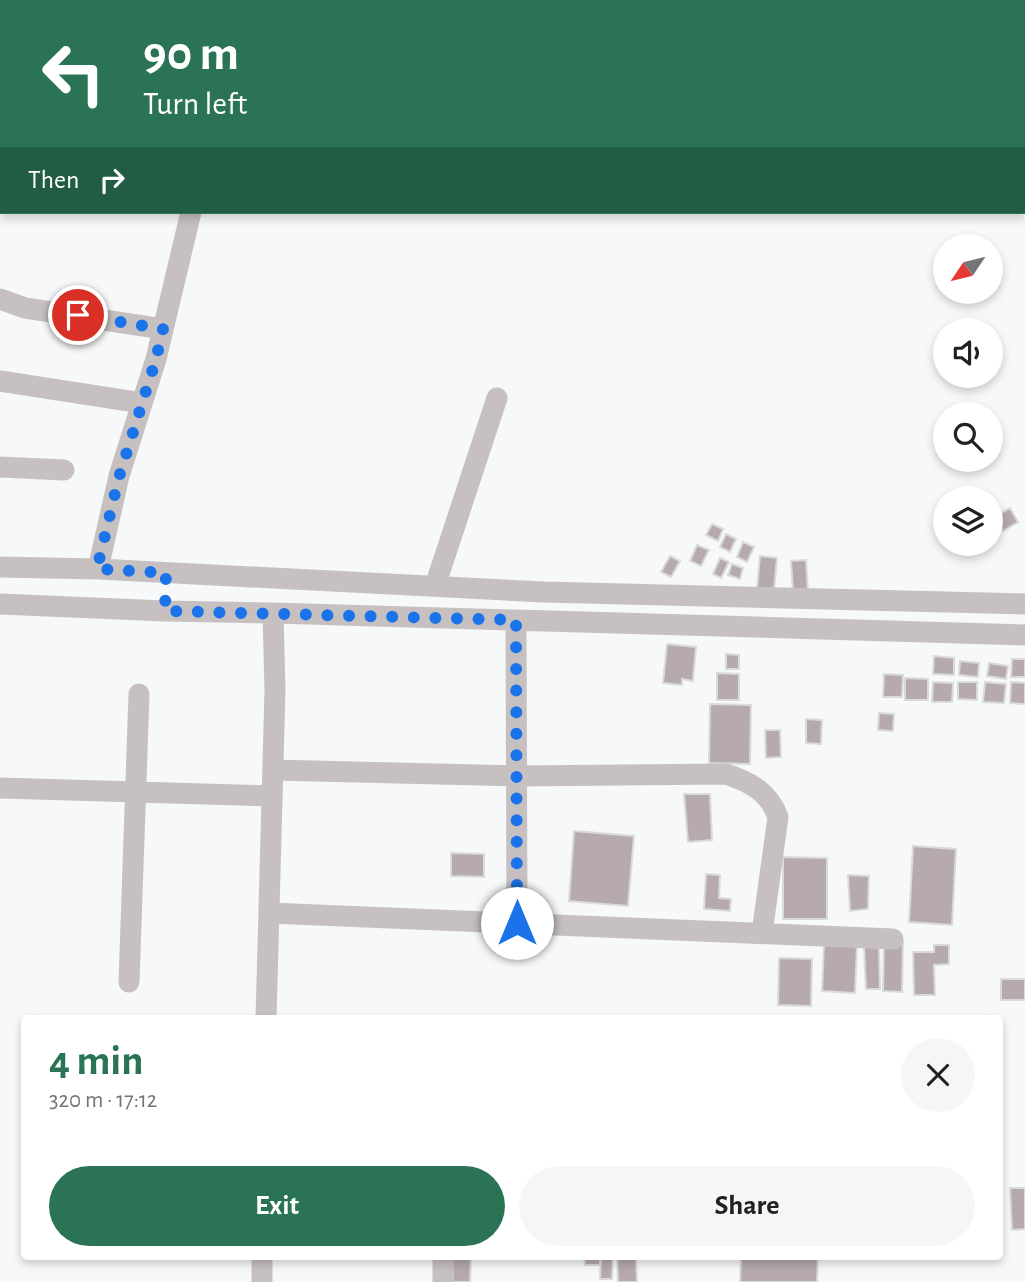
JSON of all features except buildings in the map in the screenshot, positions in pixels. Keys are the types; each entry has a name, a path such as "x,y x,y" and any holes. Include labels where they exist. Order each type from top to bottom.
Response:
{"street":[{"path":"87,585 156,359 191,214"},
{"path":"0,299 25,308 163,329"},
{"path":"0,381 142,403"},
{"path":"435,586 497,398"},
{"path":"0,467 64,470"},
{"path":"0,567 87,585 166,592 274,613 516,620 563,607 1025,604"},
{"path":"0,604 87,585 166,592 435,586 563,607 1025,635"},
{"path":"266,1015 275,690 274,613"},
{"path":"516,620 517,923"},
{"path":"129,982 139,694"},
{"path":"273,769 517,776 726,774 747,781 773,803 778,817 762,933"},
{"path":"0,788 272,796"},
{"path":"269,913 893,939"},
{"path":"262,1260 262,1282"},
{"path":"443,1260 443,1282"}],"route":[{"path":"78,315 163,329 119,477 97,569 166,573 165,611 516,620 517,923"}]}
